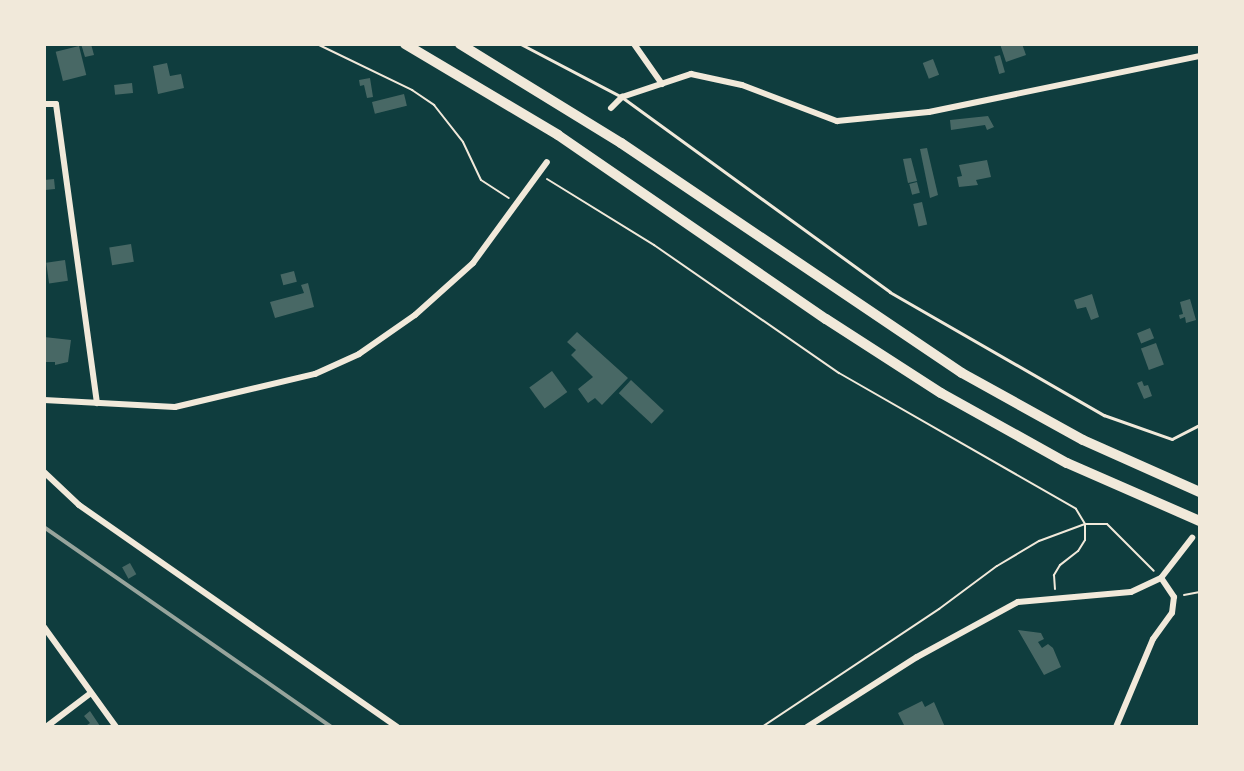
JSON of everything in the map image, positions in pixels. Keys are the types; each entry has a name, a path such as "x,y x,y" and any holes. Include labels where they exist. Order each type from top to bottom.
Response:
{"highway":[{"path":"405,44 558,135 837,327 941,393 1067,463 1200,521"},
{"path":"460,44 632,150 962,373 1083,440 1200,492"}],"street":[{"path":"634,44 662,84"},
{"path":"611,108 622,97 691,74 729,82 837,121 929,112 1200,56"},
{"path":"44,104 56,104 97,403"},
{"path":"44,400 176,407 315,374 359,354 415,315 473,263 537,172 547,162"},
{"path":"44,472 79,505 397,727"},
{"path":"807,727 917,657 1018,603 1131,592 1161,578 1192,538"},
{"path":"1116,727 1153,639 1172,613 1174,597 1161,578"},
{"path":"44,626 116,727"},
{"path":"46,727 91,693"}],"lane":[{"path":"521,44 622,97 890,292 1104,415 1172,439 1200,425"}],"path":[{"path":"317,44 412,90 435,105 463,142 481,180 515,203"},
{"path":"537,172 654,244 839,373 1076,509 1085,524 1086,540 1054,575 1057,600"},
{"path":"762,727 929,616 997,566 1039,541 1085,524 1107,524 1161,578"},
{"path":"1174,597 1200,592"}],"building":[{"path":"81,44 91,44 94,55 85,57"},
{"path":"1000,44 1022,44 1026,55 1006,62"},
{"path":"79,46 86,75 63,81 56,52"},
{"path":"1000,55 1005,72 999,74 994,57"},
{"path":"933,59 939,75 929,79 923,63"},
{"path":"167,63 170,76 181,74 184,88 158,94 153,66"},
{"path":"370,78 373,97 367,98 364,85 360,86 359,80"},
{"path":"132,83 133,93 115,95 114,85"},
{"path":"404,94 407,106 375,114 372,102"},
{"path":"988,116 994,127 987,130 985,125 951,130 950,120"},
{"path":"927,148 938,195 930,198 920,149"},
{"path":"911,158 917,181 908,183 903,159"},
{"path":"987,160 991,177 976,180 978,185 959,187 957,177 962,176 959,165"},
{"path":"54,179 55,189 45,190 44,180"},
{"path":"917,182 920,193 912,195 909,184"},
{"path":"922,202 927,224 918,226 913,204"},
{"path":"131,244 134,262 112,265 109,247"},
{"path":"65,260 68,281 49,283 46,263"},
{"path":"294,271 297,282 283,285 280,275"},
{"path":"308,283 314,307 275,318 270,302 304,293 301,285"},
{"path":"1092,294 1099,317 1091,320 1086,307 1077,309 1074,300"},
{"path":"1190,299 1196,320 1186,323 1185,317 1180,319 1179,315 1183,314 1180,302"},
{"path":"1150,328 1154,338 1141,343 1137,333"},
{"path":"577,332 628,378 602,405 595,398 588,403 578,389 593,377 571,355 576,350 567,342"},
{"path":"44,337 71,340 68,362 55,365 55,362 44,362"},
{"path":"1156,343 1164,365 1149,370 1141,348"},
{"path":"552,371 567,392 545,408 529,387"},
{"path":"631,380 664,411 652,424 619,393"},
{"path":"1142,381 1144,386 1148,385 1152,396 1144,399 1137,383"},
{"path":"130,563 136,574 128,579 122,567"},
{"path":"1018,630 1041,633 1044,639 1038,642 1042,648 1048,644 1053,648 1061,667 1044,675"},
{"path":"922,701 925,707 934,702 945,727 905,727 898,713"},
{"path":"90,711 100,726 84,727 90,723 84,716"}],"railway":[{"path":"44,527 332,727"}]}
